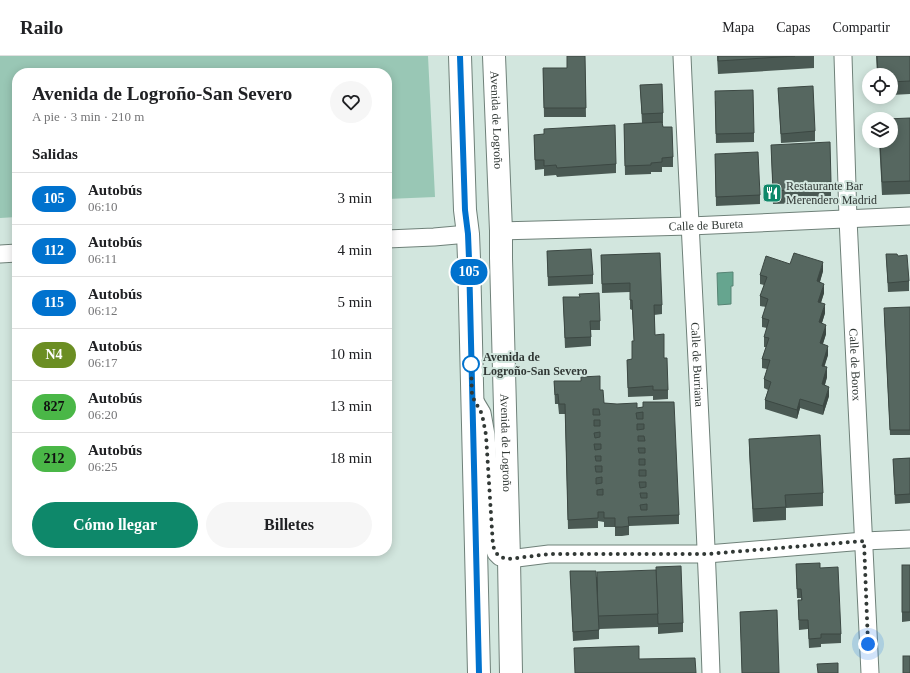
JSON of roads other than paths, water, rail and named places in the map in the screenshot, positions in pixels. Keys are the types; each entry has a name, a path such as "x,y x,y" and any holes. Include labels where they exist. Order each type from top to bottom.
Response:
{"main road":[{"name":"Avenida de Logroño","path":"460,56 465,210 468,234 479,673"},
{"name":"Avenida de Logroño","path":"494,56 501,231 511,673"},
{"path":"468,234 501,231"}],"street":[{"name":"Calle de Burriana","path":"682,56 712,673"},
{"name":"Calle de Borox","path":"843,56 848,219 870,673"},
{"name":"Calle de Bureta","path":"501,231 690,226 910,216"},
{"path":"392,239 468,234"},
{"path":"0,254 12,253"},
{"name":"Avenida de Logroño","path":"472,396 482,414 486,435 493,546 496,553 500,557 509,559"},
{"path":"509,559 549,554 707,554 864,541 910,539"}],"place":[{"name":"Restaurante Bar Merendero Madrid","path":"772,193"},
{"name":"Avenida de Logroño-San Severo","path":"471,364"}]}
